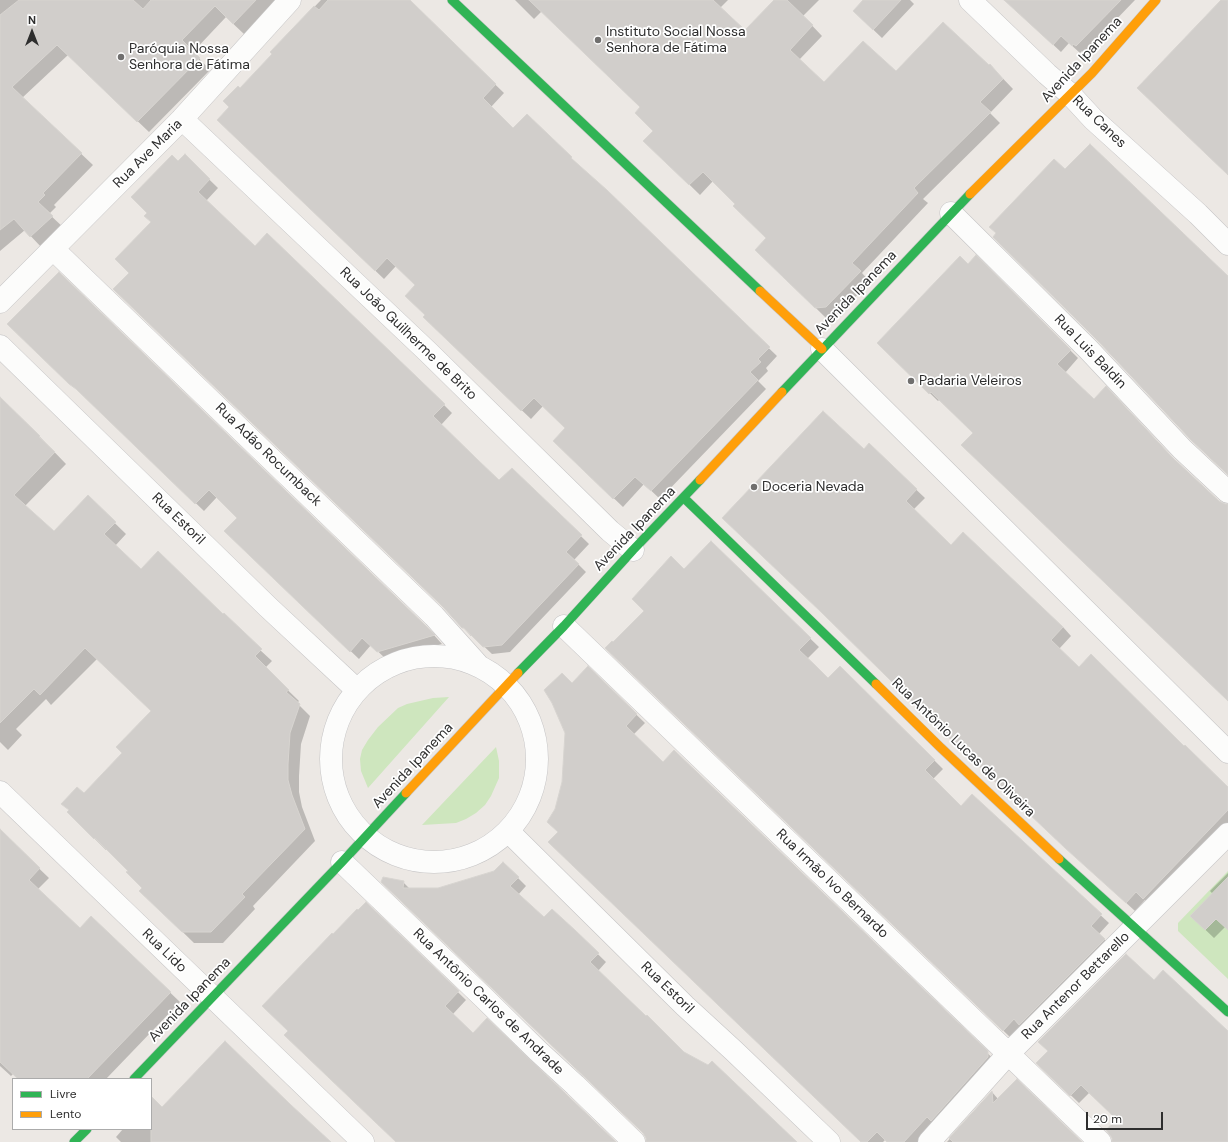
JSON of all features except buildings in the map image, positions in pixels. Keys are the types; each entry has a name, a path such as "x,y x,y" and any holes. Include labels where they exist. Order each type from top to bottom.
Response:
{"street":[{"name":"Rua Ave Maria","path":"0,302 182,119 290,0"},
{"path":"452,0 822,349 1228,752"},
{"name":"Rua Canes","path":"970,0 1070,94 1093,119 1192,209 1228,244"},
{"name":"Avenida Ipanema","path":"135,1078 342,862 564,626 633,550 684,498 951,213 1092,73 1156,0"},
{"name":"Rua João Guilherme de Brito","path":"182,119 428,352 610,531 633,550"},
{"name":"Rua Luis Baldin","path":"951,213 1088,349 1182,448 1228,492"},
{"name":"Rua Adão Rocumback","path":"53,249 434,616 479,666"},
{"name":"Rua Estoril","path":"0,346 268,607 357,690"},
{"name":"Rua Antônio Lucas de Oliveira","path":"684,498 1057,857 1228,1012"},
{"name":"Rua Irmão Ivo Bernardo","path":"564,626 1100,1142"},
{"path":"427,656 454,657 479,666 507,685 524,706 534,731 538,758 535,784 525,810 508,831 488,847 464,858 438,862 412,860 388,851 366,836 348,816 336,792 331,765 333,738 342,712 357,690 377,673 401,661 427,656"},
{"name":"Rua Lido","path":"0,792 363,1142"},
{"name":"Rua Estoril","path":"508,831 685,1006 829,1142"},
{"name":"Rua Antenor Bettarello","path":"929,1142 1009,1053 1228,834"},
{"name":"Rua Antônio Carlos de Andrade","path":"342,862 634,1142"},
{"path":"74,1142 86,1130"}],"green space":[{"path":"449,697 368,788 361,771 360,759 362,750 378,727 398,708 407,704 433,698"},
{"path":"496,747 499,761 499,778 485,805 476,813 456,823 422,825"},
{"path":"1228,871 1228,979 1178,931 1178,923"}],"traffic: fast":[{"path":"452,0 760,291"},
{"path":"782,392 970,194"},
{"path":"518,673 564,626 633,550 700,480"},
{"path":"684,498 876,684"},
{"path":"135,1078 406,793"},
{"path":"1059,859 1228,1012"},
{"path":"74,1142 86,1130"}],"traffic: slow":[{"path":"970,194 1092,73 1156,0"},
{"path":"760,291 822,349"},
{"path":"700,480 782,392"},
{"path":"406,793 518,673"},
{"path":"876,684 940,747 1059,859"}],"place":[{"name":"Instituto Social Nossa Senhora de Fátima","path":"598,40"},
{"name":"Paróquia Nossa Senhora de Fátima","path":"121,57"},
{"name":"Padaria Veleiros","path":"911,381"},
{"name":"Doceria Nevada","path":"754,487"}]}
